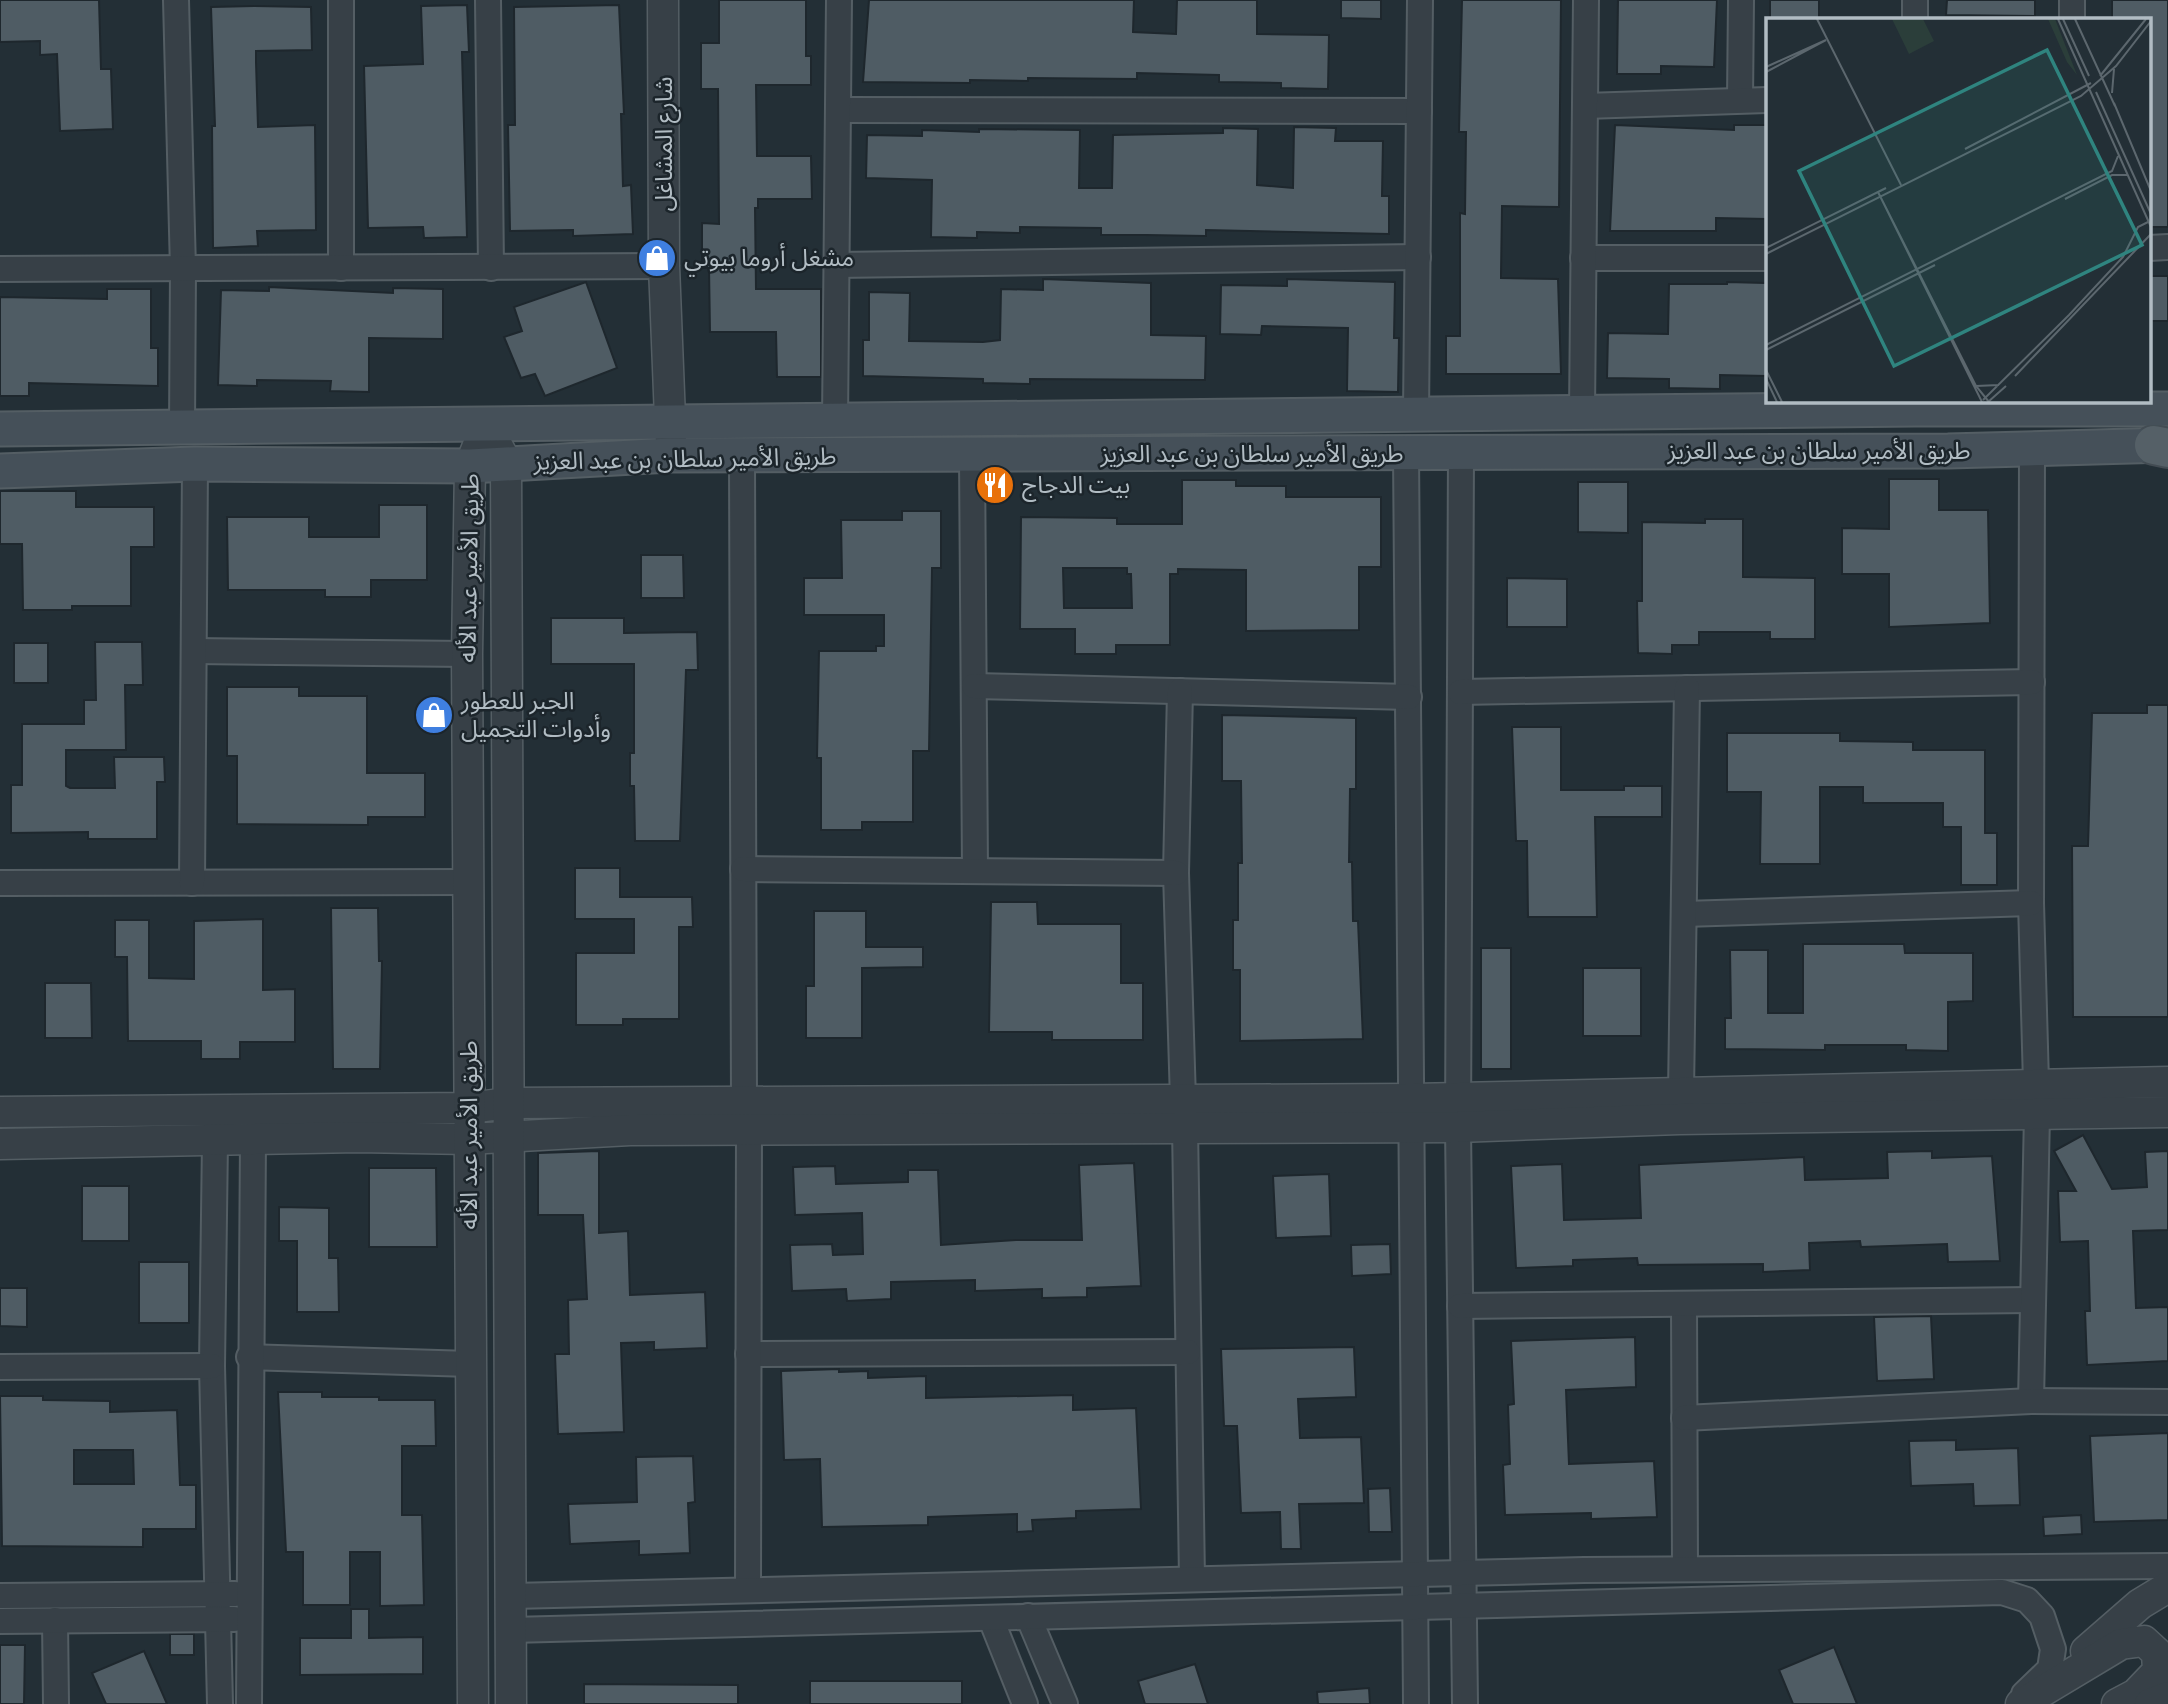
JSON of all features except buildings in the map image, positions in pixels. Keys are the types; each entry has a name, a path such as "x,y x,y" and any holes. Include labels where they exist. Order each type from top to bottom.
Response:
{"main road":[{"name":"طريق الأمير سلطان بن عبد العزيز","path":"0,429 1582,412 1915,405 2066,405 2168,410"},
{"name":"طريق الأمير سلطان بن عبد العزيز","path":"0,471 195,464 470,466 670,455 972,456 2163,446"}],"street":[{"path":"176,0 183,269 182,427"},
{"path":"341,0 341,268"},
{"path":"488,0 491,268"},
{"name":"شارع المشاغل","path":"663,0 664,266 672,421 670,455"},
{"path":"835,421 839,0"},
{"path":"1416,414 1420,0"},
{"path":"1582,412 1586,0"},
{"path":"1740,100 1741,0"},
{"path":"1915,0 1915,18"},
{"path":"2072,0 2072,18"},
{"path":"1585,106 1766,100"},
{"path":"838,110 1419,111"},
{"path":"2150,248 2168,247"},
{"path":"836,265 1418,257"},
{"path":"1583,258 1766,258"},
{"path":"0,269 664,266"},
{"name":"طريق الأمير عبد الأله","path":"485,425 506,462 511,1704"},
{"name":"طريق الأمير عبد الأله","path":"473,1704 467,653 470,466 485,425"},
{"path":"2032,449 2031,903 2036,1083"},
{"path":"1406,453 1414,1574 1418,1606 1416,1704"},
{"path":"1461,453 1458,1112 1466,1605 1465,1704"},
{"path":"972,456 975,871"},
{"path":"742,457 748,1590"},
{"path":"192,883 195,464"},
{"path":"194,651 467,653"},
{"path":"1460,692 2032,682"},
{"path":"974,686 1409,698"},
{"path":"1681,1092 1687,688"},
{"path":"1181,691 1176,873 1184,1113 1192,1579"},
{"path":"743,869 1176,873"},
{"path":"0,883 467,882"},
{"path":"1684,914 2031,903"},
{"path":"1458,1112 1681,1092 2168,1082"},
{"path":"0,1112 469,1108 508,1104 746,1116 1458,1112 1679,1119 2168,1112"},
{"path":"2031,1401 2031,1300 2037,1114"},
{"path":"0,1144 507,1138 630,1130 746,1116"},
{"path":"249,1704 249,1357 253,1139"},
{"path":"215,1140 212,1366 220,1606 220,1704"},
{"path":"1460,1306 2031,1300"},
{"path":"1684,1304 1685,1568"},
{"path":"748,1354 1188,1352"},
{"path":"249,1357 470,1364"},
{"path":"0,1367 212,1366"},
{"path":"1684,1418 2031,1401 2168,1402"},
{"path":"512,1596 1685,1568 2168,1566"},
{"path":"2017,1704 2078,1659 2140,1604 2168,1587"},
{"path":"511,1630 2002,1592 2017,1595 2042,1616 2053,1649 2050,1669 2017,1704"},
{"path":"0,1621 55,1620 220,1606 250,1594"},
{"path":"0,1596 220,1606 250,1619"},
{"path":"1028,1616 1065,1704"},
{"path":"991,1619 1025,1704"},
{"path":"55,1620 56,1704"},
{"path":"2017,1704 2121,1644 2144,1641 2157,1653 2158,1671 2136,1694 2117,1704"},
{"path":"2150,1704 2168,1697"}],"place":[{"name":"مشغل أروما بيوتي","path":"657,258"},
{"name":"بيت الدجاج","path":"995,485"},
{"name":"الجبر للعطور وأدوات التجميل","path":"434,715"}]}
